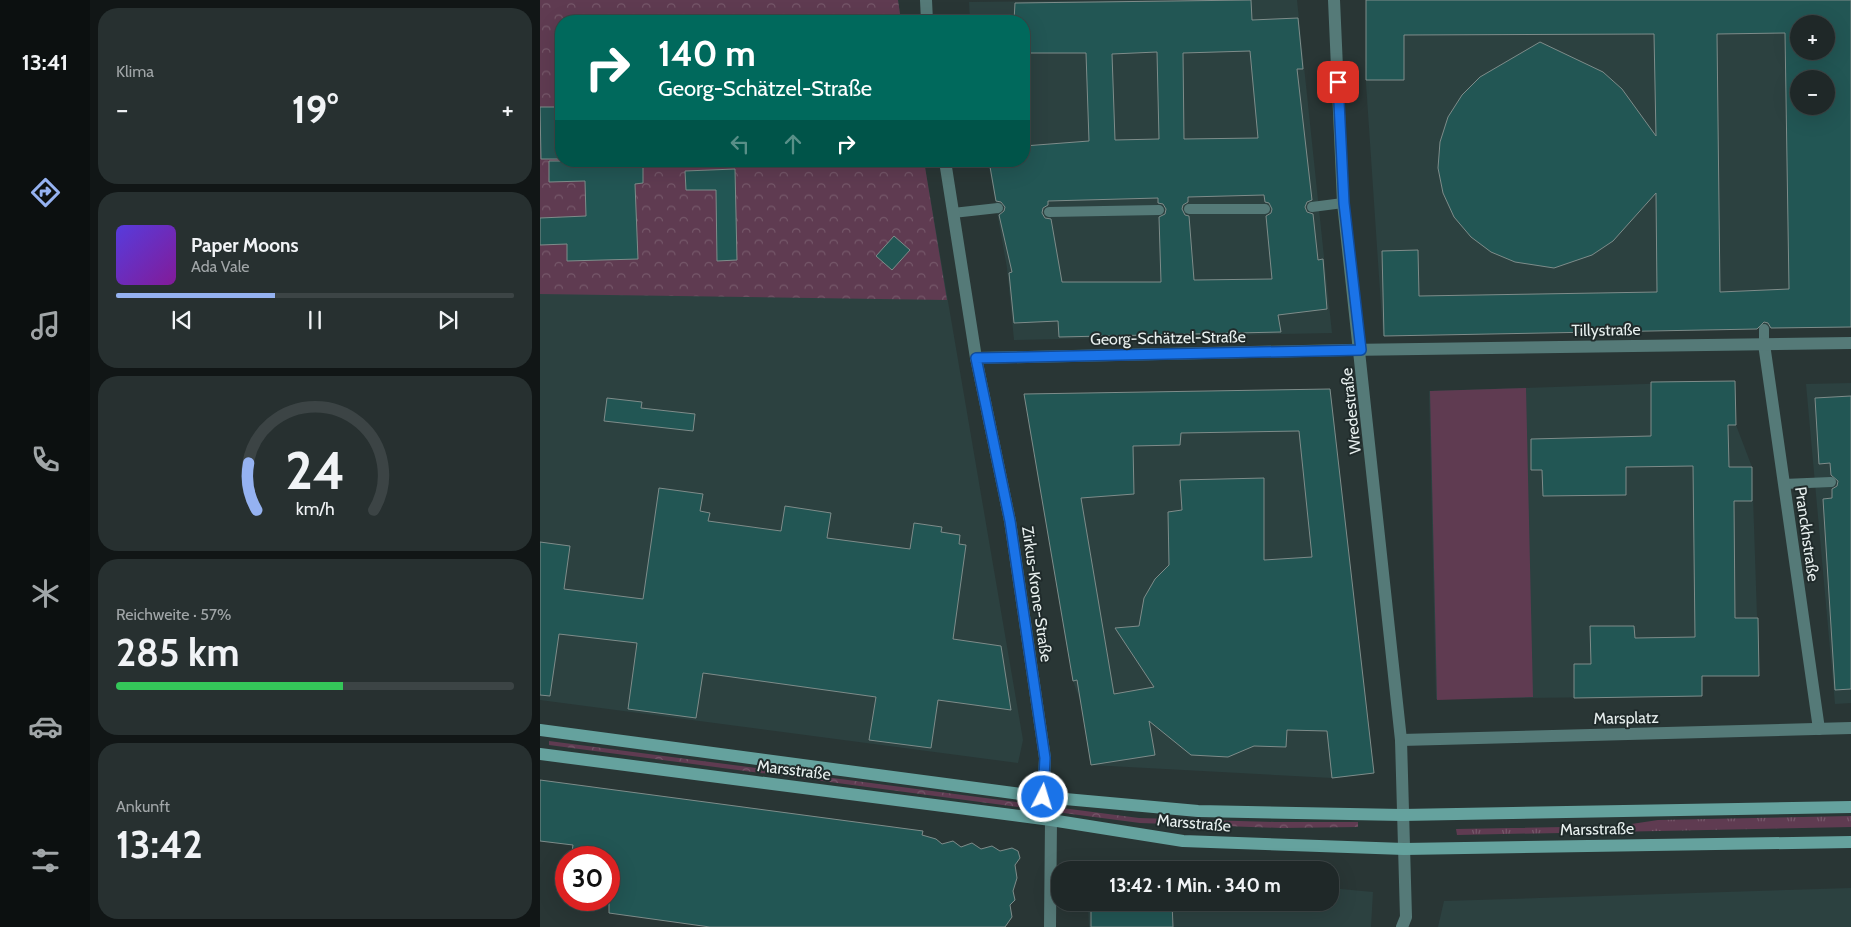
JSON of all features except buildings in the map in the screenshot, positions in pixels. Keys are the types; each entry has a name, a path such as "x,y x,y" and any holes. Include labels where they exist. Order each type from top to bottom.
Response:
{"main road":[{"name":"Marsstraße","path":"540,730 1043,797 1198,811 1402,815 1851,807"},
{"name":"Marsstraße","path":"540,754 1051,820 1183,841 1404,850 1851,842"}],"street":[{"path":"926,0 927,15"},
{"name":"Wredestraße","path":"1334,0 1344,203 1401,740 1406,916 1402,927"},
{"name":"Zirkus-Krone-Straße","path":"946,167 976,358 1012,530 1045,758 1043,797"},
{"name":"Tillystraße","path":"1361,350 1851,343"},
{"name":"Pranckhstraße","path":"1764,344 1819,729"},
{"name":"Georg-Schätzel-Straße","path":"976,358 1361,350"},
{"name":"Marsplatz","path":"1401,740 1851,728"},
{"path":"1050,927 1051,820"}],"lane":[{"path":"1312,207 1344,203"},
{"path":"952,213 998,208"},
{"path":"1189,209 1265,209"},
{"path":"1050,212 1158,210"},
{"path":"1764,329 1764,344"},
{"path":"1784,484 1831,482"}],"shaded area":[{"path":"540,0 898,0 900,15 555,15 555,167 925,167 1023,740 1018,763 540,700"},
{"path":"1297,0 1332,333 1014,340 1007,268 989,167 1030,167 1030,15 970,15 969,2"},
{"path":"1366,0 1851,0 1851,327 1383,336 1366,83"},
{"path":"1735,381 1736,425 1752,467 1759,676 1702,676 1702,696 1436,699 1429,391"},
{"path":"1851,383 1851,703 1835,704 1806,384"},
{"path":"1330,389 1374,773 1332,778 1091,765 1080,700 1073,681 1024,394"},
{"path":"1851,888 1851,927 1438,927 1444,901"},
{"path":"1339,889 1373,892 1371,927 1089,927 1088,911 1339,911"}],"green space":[{"path":"540,0 898,0 900,15 555,15 555,167 925,167 947,300 540,294"},
{"path":"1526,388 1533,697 1437,700 1430,391"},
{"path":"549,741 1139,818 1275,822 1358,822 1358,827 1281,828 1140,823 549,745"},
{"path":"1851,816 1851,827 1457,835 1456,829 1618,826 1658,820"}],"route":[{"path":"1043,797 1046,777 1045,758 1010,521 976,358 1361,350 1344,203 1338,82"}]}
